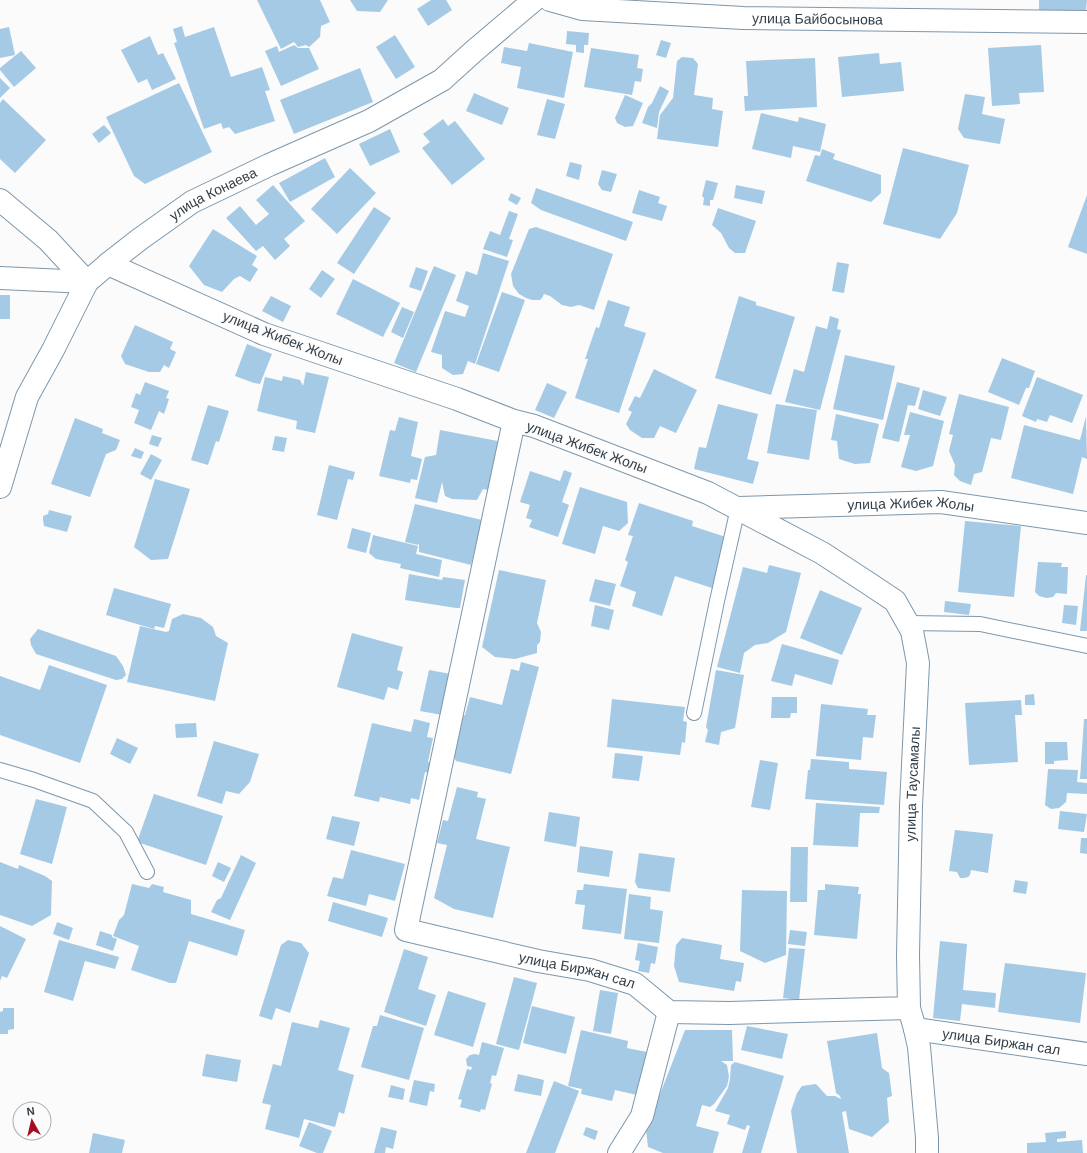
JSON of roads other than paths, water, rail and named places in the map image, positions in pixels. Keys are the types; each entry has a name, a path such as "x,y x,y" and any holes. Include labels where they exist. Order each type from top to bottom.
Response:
{"street":[{"name":"улица Конаева","path":"0,487 27,397 53,350 87,282 140,239 192,202 269,164 369,121 442,80 489,37 534,0"},
{"name":"улица Байбосынова","path":"550,0 582,9 743,18 1087,22"},
{"path":"0,200 48,240 87,282"},
{"name":"улица Жибек Жолы","path":"108,264 264,334 457,399 514,421 534,426 708,493 738,508 941,502 1087,523"},
{"path":"0,278 87,282"},
{"name":"улица Биржан сал","path":"514,421 406,930 538,961 590,970 635,984 669,1012"},
{"name":"улица Таусамалы","path":"738,508 822,553 895,601 912,631 918,662 911,822 908,955 909,1008 919,1047 927,1153"},
{"path":"618,1153 642,1116 669,1012 729,1013 909,1008"},
{"name":"улица Биржан сал","path":"915,1029 1087,1054"}],"lane":[{"path":"694,713 738,508"},
{"path":"907,623 980,624 1087,646"},
{"path":"0,770 34,780 93,801 126,832 147,872"}]}
